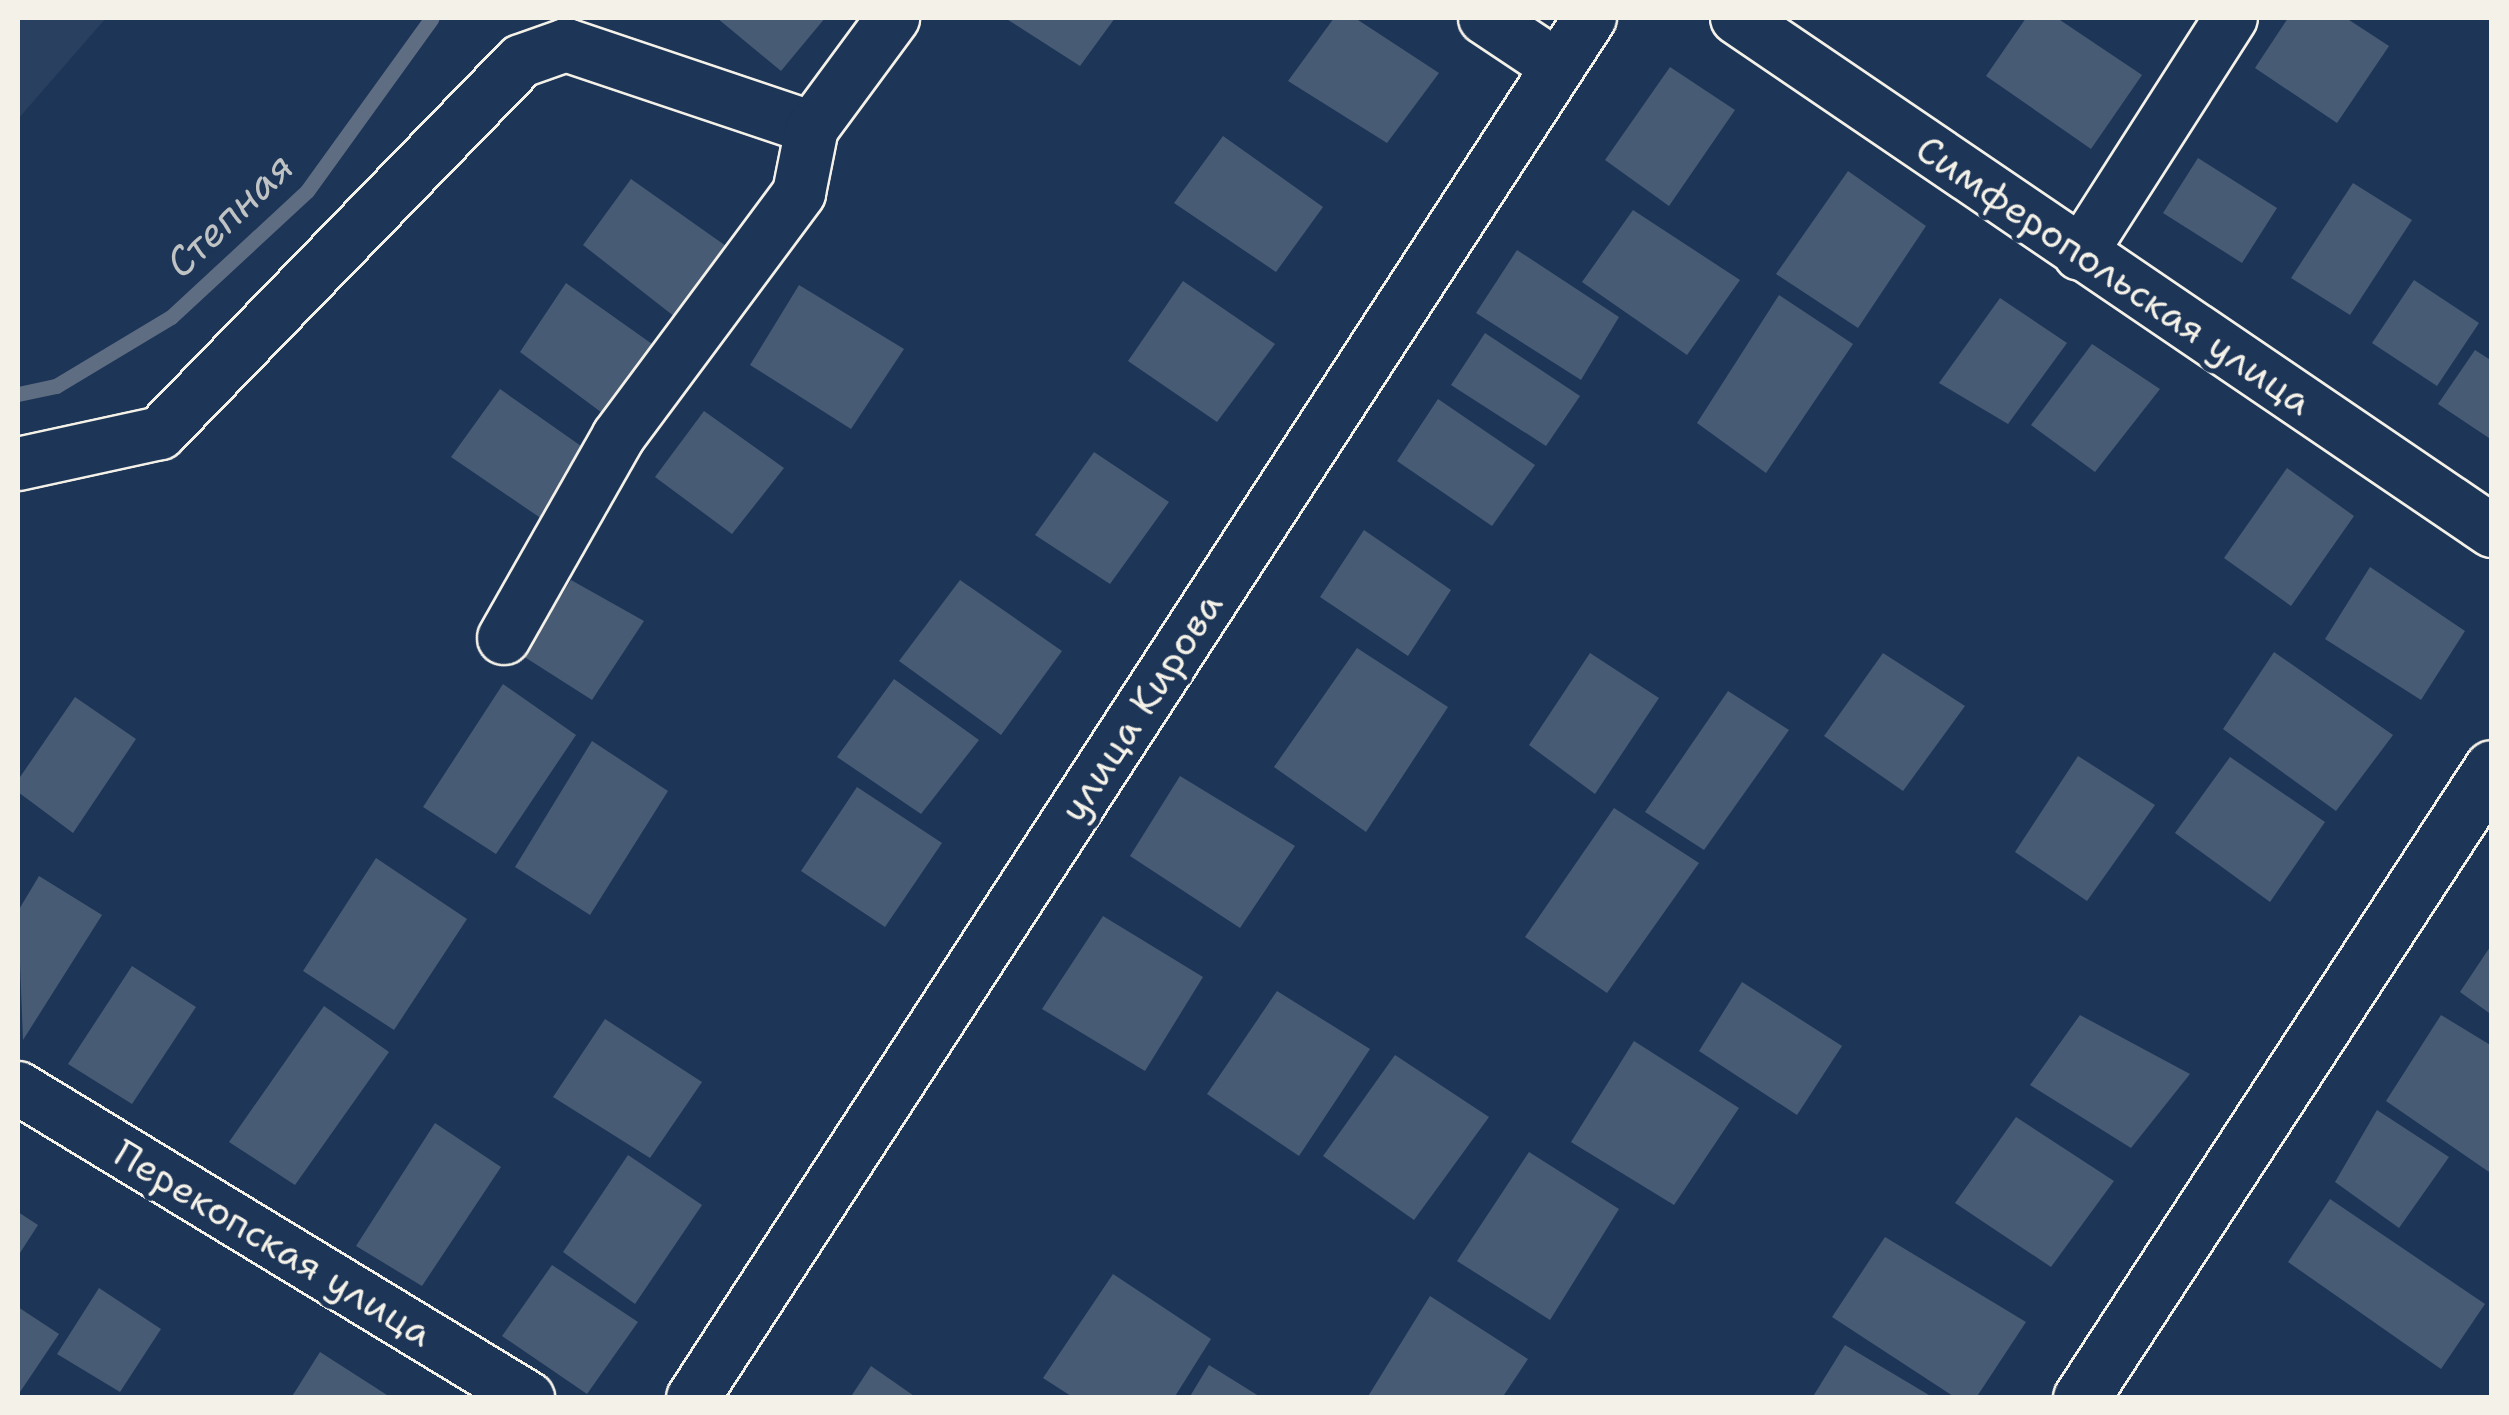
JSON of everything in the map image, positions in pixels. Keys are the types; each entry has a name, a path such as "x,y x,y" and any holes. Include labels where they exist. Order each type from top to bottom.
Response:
{"main road":[{"path":"2082,1398 2492,768"}],"street":[{"path":"504,638 618,437 799,193 812,128 893,18"},
{"path":"1485,18 1558,66"},
{"name":"улица Кирова","path":"693,1398 1590,18"},
{"name":"Симферопольская улица","path":"1737,18 2492,531"},
{"path":"2080,254 2231,18"},
{"path":"18,464 160,434 520,61 566,44 812,128"},
{"name":"Перекопская улица","path":"18,1088 528,1398"}],"shaded area":[{"path":"18,18 106,18 18,119"}],"building":[{"path":"717,18 825,18 781,71"},
{"path":"1005,18 1115,18 1080,66"},
{"path":"1334,18 1355,18 1439,73 1387,143 1288,81"},
{"path":"2026,18 2057,18 2142,75 2091,149 1986,76"},
{"path":"2288,18 2346,18 2389,46 2337,123 2255,68"},
{"path":"1670,67 1735,110 1669,206 1605,160"},
{"path":"1223,136 1323,207 1276,272 1174,203"},
{"path":"2198,158 2277,208 2242,263 2163,213"},
{"path":"1848,171 1926,226 1858,328 1776,274"},
{"path":"631,179 726,246 675,317 583,245"},
{"path":"2353,183 2412,220 2350,315 2291,278"},
{"path":"1633,210 1740,280 1687,355 1582,282"},
{"path":"1517,250 1619,317 1581,380 1476,313"},
{"path":"2414,280 2479,323 2437,386 2372,343"},
{"path":"1183,281 1275,344 1217,422 1128,361"},
{"path":"566,283 662,351 613,421 520,352"},
{"path":"799,285 904,349 851,429 750,365"},
{"path":"1779,295 1853,344 1766,473 1697,423"},
{"path":"2000,298 2067,343 2008,424 1939,383"},
{"path":"1485,333 1580,396 1546,446 1451,385"},
{"path":"2092,344 2160,389 2095,472 2031,425"},
{"path":"2475,350 2492,361 2492,440 2438,404"},
{"path":"500,389 591,453 542,519 451,457"},
{"path":"1438,399 1535,465 1492,526 1397,461"},
{"path":"704,411 784,468 732,534 655,477"},
{"path":"1094,452 1169,502 1110,584 1035,535"},
{"path":"2287,468 2354,516 2291,606 2224,558"},
{"path":"1364,530 1451,590 1408,656 1320,597"},
{"path":"2370,567 2465,631 2421,700 2325,639"},
{"path":"571,580 644,621 592,700 523,656"},
{"path":"960,580 1062,651 1001,735 899,661"},
{"path":"1357,648 1448,707 1366,832 1274,767"},
{"path":"2274,652 2393,735 2336,811 2223,729"},
{"path":"1590,653 1659,698 1595,794 1529,745"},
{"path":"1883,653 1965,706 1903,791 1824,736"},
{"path":"894,679 979,740 921,814 837,757"},
{"path":"503,684 576,735 496,854 423,807"},
{"path":"1728,691 1789,730 1704,850 1645,812"},
{"path":"75,697 136,739 73,833 18,792 18,780"},
{"path":"592,741 668,791 590,915 515,867"},
{"path":"2078,756 2155,805 2087,901 2015,852"},
{"path":"2230,757 2325,822 2270,902 2175,833"},
{"path":"1180,776 1295,846 1240,928 1130,856"},
{"path":"857,787 942,843 885,927 801,871"},
{"path":"1614,808 1699,863 1607,993 1525,937"},
{"path":"376,858 467,919 394,1030 303,971"},
{"path":"39,876 102,915 23,1040 18,911"},
{"path":"1103,916 1203,977 1145,1071 1042,1009"},
{"path":"2492,944 2492,1015 2460,992"},
{"path":"132,966 196,1007 132,1104 68,1064"},
{"path":"1742,982 1842,1046 1797,1115 1699,1051"},
{"path":"1277,991 1370,1049 1299,1156 1207,1094"},
{"path":"324,1006 389,1052 295,1185 229,1142"},
{"path":"2080,1015 2190,1074 2131,1148 2030,1085"},
{"path":"2441,1015 2492,1046 2492,1174 2386,1101"},
{"path":"605,1019 702,1082 650,1158 553,1097"},
{"path":"1634,1041 1739,1108 1674,1205 1571,1142"},
{"path":"1395,1055 1489,1117 1414,1220 1323,1156"},
{"path":"2377,1110 2449,1157 2399,1228 2335,1182"},
{"path":"2016,1117 2114,1181 2051,1267 1955,1203"},
{"path":"435,1123 501,1167 422,1286 356,1246"},
{"path":"1529,1152 1619,1209 1550,1320 1457,1261"},
{"path":"628,1155 702,1205 635,1304 563,1252"},
{"path":"2330,1199 2485,1304 2441,1369 2288,1262"},
{"path":"18,1212 38,1225 18,1256"},
{"path":"1885,1237 2026,1322 1976,1398 1956,1398 1832,1317"},
{"path":"552,1265 638,1322 587,1394 502,1336"},
{"path":"1113,1274 1211,1339 1174,1398 1074,1398 1043,1378"},
{"path":"99,1288 161,1329 120,1392 57,1354"},
{"path":"1430,1296 1528,1359 1502,1398 1367,1398"},
{"path":"18,1307 59,1334 18,1395"},
{"path":"1845,1345 1934,1398 1812,1398"},
{"path":"320,1352 387,1395 291,1398"},
{"path":"1209,1365 1262,1398 1189,1398"},
{"path":"871,1366 917,1398 850,1398"}],"waterway":[{"name":"Степная","path":"18,394 56,386 171,317 307,191 432,18"}]}
